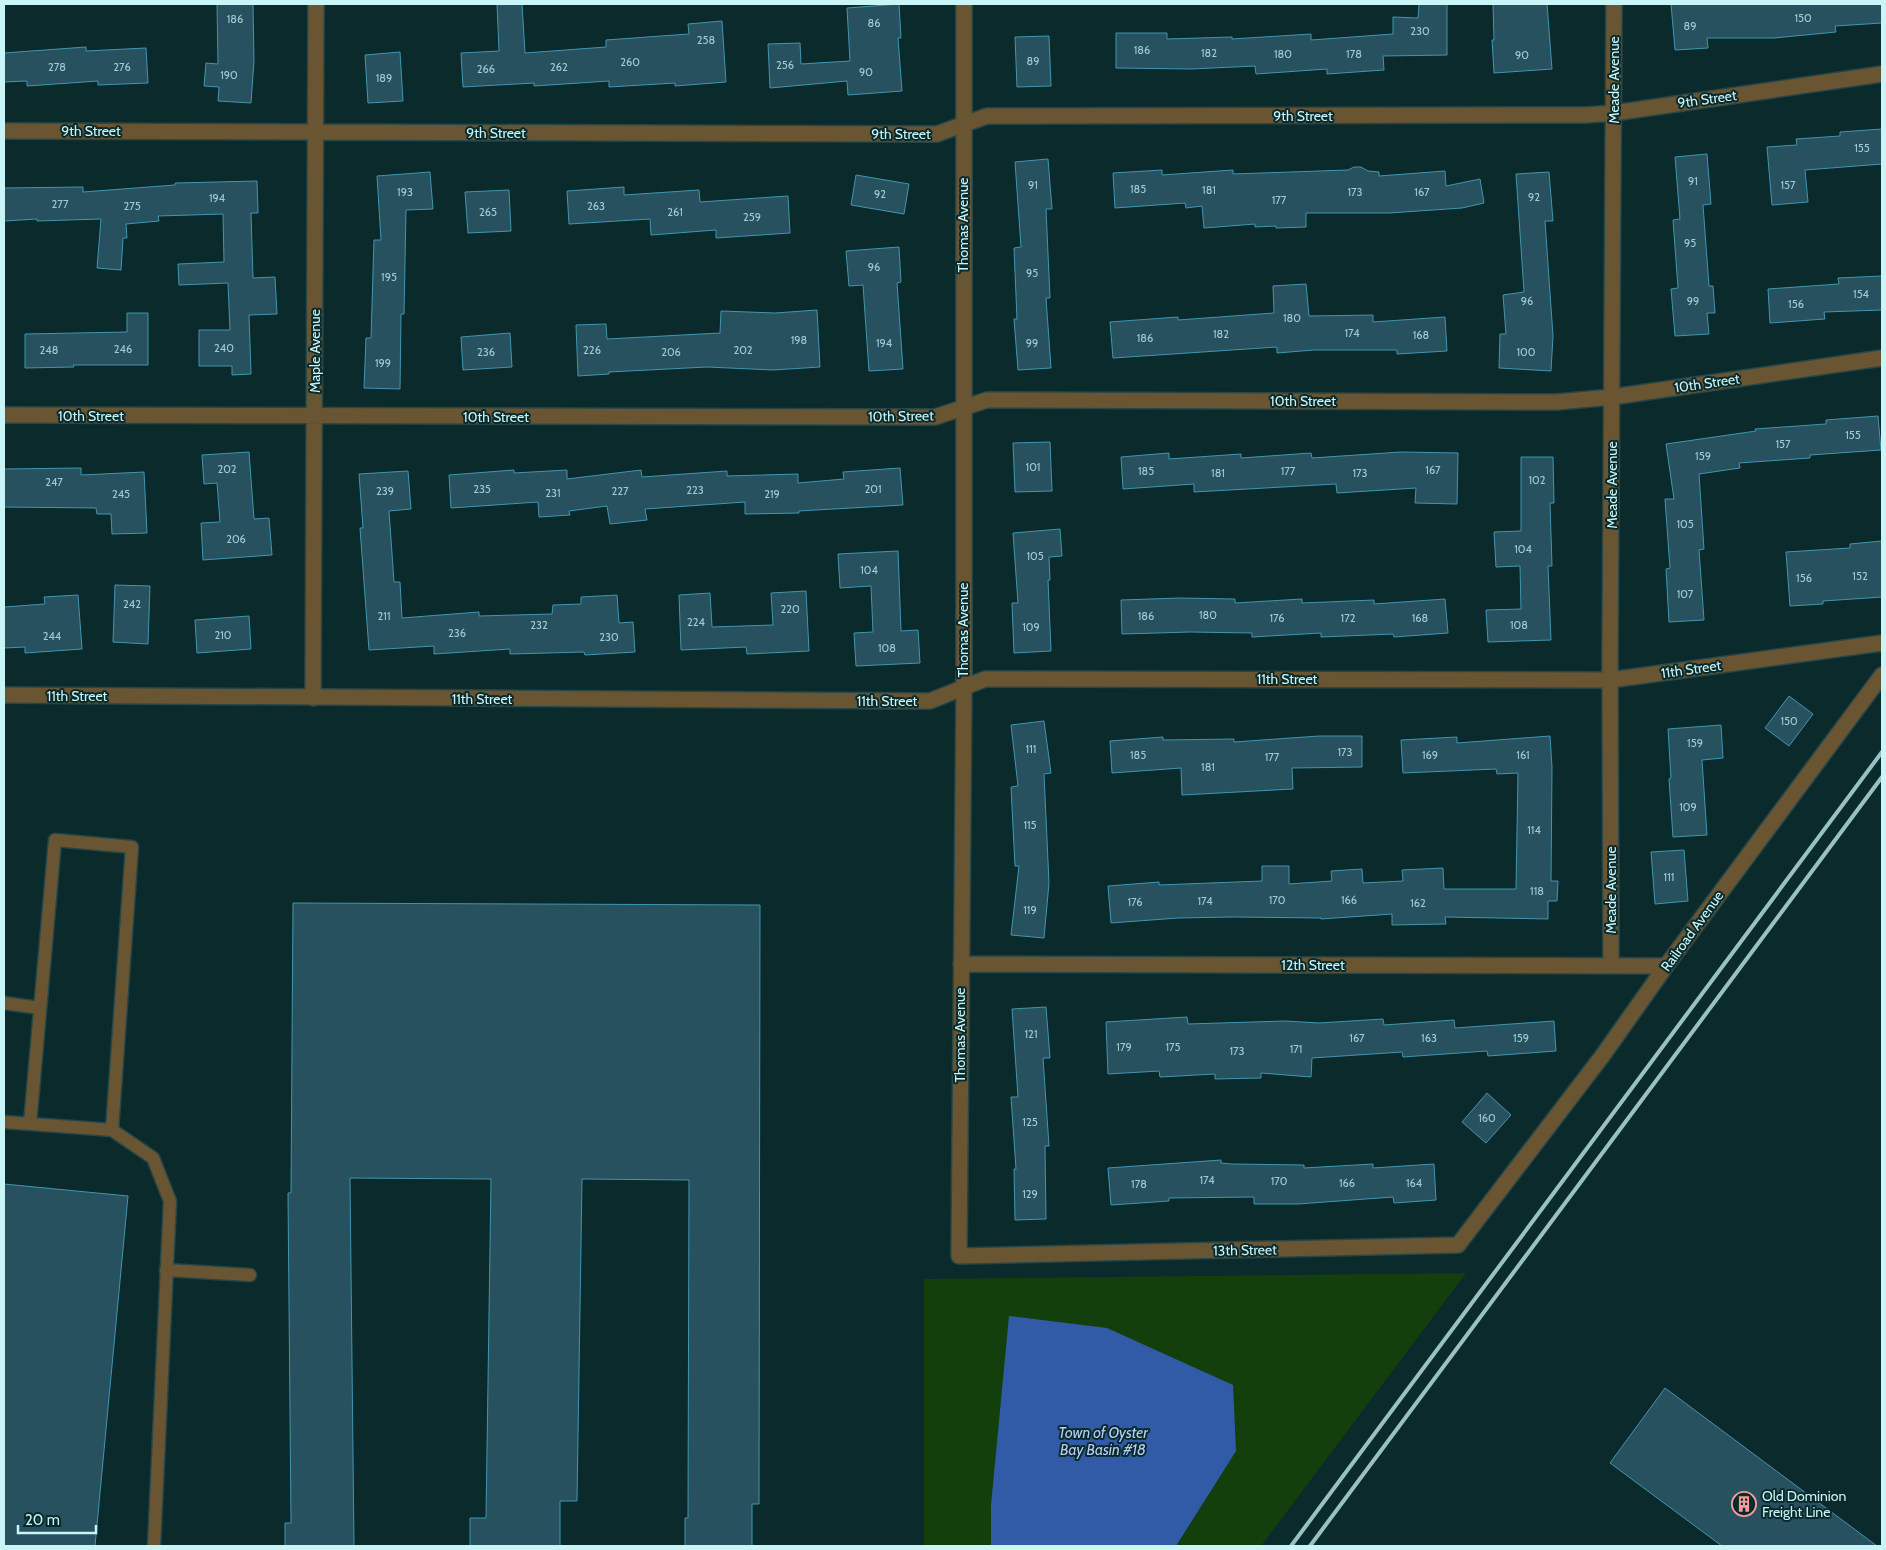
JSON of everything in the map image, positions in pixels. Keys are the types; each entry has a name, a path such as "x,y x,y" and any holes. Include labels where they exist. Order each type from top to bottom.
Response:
{"street":[{"name":"Maple Avenue","path":"313,698 316,4"},
{"name":"Thomas Avenue","path":"959,1256 964,687 964,4"},
{"name":"Meade Avenue","path":"1611,966 1610,680 1614,4"},
{"name":"9th Street","path":"4,131 937,134 986,116 1586,115 1614,113 1882,74"},
{"name":"10th Street","path":"4,415 935,417 986,400 1557,402 1612,397 1882,358"},
{"name":"11th Street","path":"4,695 930,702 985,679 1610,680 1882,643"},
{"name":"Railroad Avenue","path":"1503,1186 1603,1055 1666,966 1882,675"},
{"name":"12th Street","path":"961,964 1666,966"},
{"name":"13th Street","path":"959,1256 1458,1245 1503,1186"}],"lane":[{"path":"30,1124 55,840 132,847 112,1130"},
{"path":"4,1003 40,1008"},
{"path":"4,1122 112,1130 153,1158 170,1201 154,1546"},
{"path":"166,1270 250,1276"}],"green space":[{"path":"1466,1273 1261,1546 924,1546 924,1279"}],"water":[{"name":"Town of Oyster Bay Basin #18","path":"1009,1316 1107,1328 1233,1385 1236,1451 1176,1546 991,1546 991,1505"}],"building":[{"path":"217,4 253,4 254,61 251,103 218,101 219,87 204,86 206,63 218,64"},
{"path":"497,4 522,4 525,53 606,47 606,40 689,34 688,24 722,21 726,82 675,86 675,83 609,87 609,81 534,86 534,83 463,87 461,53 499,51"},
{"path":"899,4 901,38 898,38 902,91 848,95 847,81 770,88 768,44 800,43 801,64 850,61 847,8"},
{"path":"1419,4 1447,4 1447,55 1383,56 1384,70 1327,74 1327,69 1256,74 1255,66 1191,69 1116,68 1116,33 1167,33 1167,39 1232,37 1232,39 1311,34 1311,40 1393,34 1393,17 1418,18"},
{"path":"1493,4 1547,4 1552,69 1494,73 1492,40 1494,40"},
{"path":"1671,4 1882,4 1882,23 1835,26 1836,32 1774,38 1707,38 1708,48 1675,50"},
{"path":"1049,36 1051,86 1017,87 1015,37"},
{"path":"86,47 86,51 146,48 148,83 98,85 98,81 27,86 27,81 4,82 4,53"},
{"path":"400,52 403,101 368,103 365,55"},
{"path":"1882,129 1882,164 1805,170 1808,202 1772,205 1767,147 1797,145 1796,139 1840,136 1840,132"},
{"path":"1707,154 1711,204 1703,205 1709,286 1713,286 1715,313 1707,313 1709,334 1675,336 1671,289 1678,288 1673,220 1680,219 1675,157"},
{"path":"1048,159 1052,209 1046,209 1050,298 1046,298 1051,368 1018,370 1014,319 1017,319 1014,248 1021,247 1015,162"},
{"path":"1354,167 1379,172 1379,176 1445,171 1446,186 1480,179 1484,203 1462,208 1389,213 1306,213 1306,227 1276,228 1276,226 1255,227 1255,224 1204,228 1202,206 1186,208 1185,203 1115,208 1113,173 1162,170 1162,175 1233,170 1233,174 1348,170"},
{"path":"430,172 433,209 406,210 404,314 401,314 400,389 364,388 366,338 371,338 374,240 381,240 377,176"},
{"path":"1549,172 1553,221 1545,221 1553,336 1551,371 1499,368 1500,334 1506,334 1503,295 1524,292 1516,174"},
{"path":"856,175 909,184 904,214 851,205"},
{"path":"257,181 258,213 251,213 253,278 275,277 277,314 249,315 251,374 232,375 232,366 199,366 199,330 230,330 228,283 179,285 178,264 224,262 223,214 158,216 159,221 126,224 127,238 123,238 121,270 97,268 101,219 4,221 4,188 83,187 83,192 175,185 175,183"},
{"path":"624,187 624,195 699,190 700,202 788,196 790,233 716,238 716,230 651,235 650,219 569,224 567,191"},
{"path":"509,190 511,231 468,233 465,192"},
{"path":"899,247 901,282 897,283 903,369 869,371 863,285 849,286 846,251"},
{"path":"1882,276 1882,310 1824,312 1825,319 1770,323 1768,289 1839,284 1838,278"},
{"path":"1306,284 1309,316 1373,315 1373,322 1445,317 1447,351 1397,354 1397,350 1314,350 1277,353 1277,347 1113,358 1110,322 1178,317 1178,320 1274,313 1273,286"},
{"path":"817,310 820,367 773,370 707,367 609,372 609,374 578,376 576,325 606,324 607,339 720,333 721,311 775,313"},
{"path":"127,313 148,313 148,365 73,365 74,367 25,368 25,334 127,332"},
{"path":"510,333 512,367 463,370 461,337"},
{"path":"1878,416 1881,450 1739,463 1740,468 1699,474 1704,549 1699,550 1704,620 1669,622 1666,569 1670,568 1665,499 1674,499 1666,444 1756,431 1755,429 1826,424 1826,420"},
{"path":"1050,442 1052,491 1015,492 1013,443"},
{"path":"249,452 254,519 269,518 272,555 203,560 201,523 220,522 217,483 204,484 202,455"},
{"path":"1401,452 1458,453 1457,504 1415,503 1416,488 1337,493 1336,484 1194,492 1194,484 1123,489 1121,457 1169,453 1169,459 1241,454 1241,458 1311,453 1312,458"},
{"path":"1521,457 1553,457 1554,503 1550,503 1552,566 1548,566 1551,640 1488,642 1486,610 1521,609 1520,566 1496,567 1494,532 1521,531"},
{"path":"81,468 81,475 144,472 147,533 112,534 111,514 97,514 96,508 4,507 4,469"},
{"path":"900,468 903,505 799,511 799,513 745,514 745,502 645,509 647,520 610,524 607,506 569,511 570,515 539,517 538,502 451,508 449,475 514,470 514,473 567,470 567,479 641,470 642,477 727,471 727,476 798,474 798,483 844,479 843,472"},
{"path":"408,471 411,509 389,511 394,582 400,582 402,618 479,612 479,616 552,614 553,605 581,604 581,597 617,595 619,623 633,622 635,652 585,655 584,652 510,654 510,649 434,654 434,646 369,650 360,528 363,528 359,474"},
{"path":"1060,529 1062,556 1049,557 1051,651 1014,653 1012,603 1018,603 1013,533"},
{"path":"1882,541 1882,597 1823,601 1823,604 1790,606 1786,552 1850,548 1850,544"},
{"path":"898,551 901,631 918,630 920,663 856,666 854,633 873,632 871,586 840,588 838,554"},
{"path":"115,585 150,586 148,644 113,642"},
{"path":"806,591 809,651 747,654 746,647 681,650 679,595 710,593 712,627 773,625 771,593"},
{"path":"78,595 82,649 25,653 25,647 4,648 4,607 45,604 44,597"},
{"path":"1235,599 1235,603 1302,599 1302,603 1374,600 1374,604 1445,599 1448,633 1394,637 1393,634 1321,637 1321,633 1252,637 1252,633 1122,634 1121,600"},
{"path":"249,616 251,649 197,653 195,620"},
{"path":"1789,696 1813,714 1789,746 1765,728"},
{"path":"1044,721 1051,773 1044,774 1049,883 1044,938 1011,935 1019,866 1015,866 1011,787 1018,786 1011,725"},
{"path":"1721,725 1723,758 1702,760 1707,835 1673,837 1668,729"},
{"path":"1319,736 1362,736 1362,767 1292,768 1293,789 1182,795 1181,768 1112,773 1110,741 1163,737 1163,740 1234,739 1234,742"},
{"path":"1550,736 1552,767 1551,881 1558,881 1557,901 1548,901 1548,919 1445,917 1446,924 1392,925 1392,914 1321,919 1178,918 1111,923 1108,886 1159,882 1159,885 1262,881 1262,866 1289,866 1289,884 1332,881 1331,871 1362,869 1363,883 1403,881 1402,870 1443,868 1444,889 1516,889 1518,773 1497,774 1496,769 1403,773 1401,740 1457,737 1457,743"},
{"path":"1684,850 1688,901 1655,904 1651,852"},
{"path":"293,903 760,905 759,1504 752,1504 752,1546 685,1546 685,1518 688,1518 689,1180 582,1179 577,1501 560,1501 560,1546 470,1546 470,1518 486,1518 491,1179 350,1178 354,1546 285,1546 285,1523 291,1523 288,1193 291,1193"},
{"path":"1046,1007 1050,1058 1043,1058 1049,1146 1045,1146 1046,1219 1015,1220 1014,1169 1016,1169 1011,1097 1018,1097 1012,1009"},
{"path":"1187,1017 1188,1024 1285,1021 1319,1023 1383,1019 1384,1025 1454,1020 1455,1028 1554,1021 1556,1051 1488,1056 1487,1051 1403,1057 1402,1052 1312,1058 1311,1077 1261,1073 1261,1078 1215,1079 1215,1074 1160,1077 1159,1071 1108,1074 1106,1022"},
{"path":"1487,1093 1511,1115 1486,1143 1462,1122"},
{"path":"1221,1160 1221,1163 1232,1164 1304,1165 1304,1168 1373,1164 1373,1168 1434,1164 1436,1200 1394,1203 1393,1197 1298,1204 1254,1204 1254,1197 1169,1198 1169,1201 1111,1205 1108,1168"},
{"path":"4,1184 128,1196 95,1546 4,1546"},
{"name":"Old Dominion Freight Line","path":"1665,1388 1877,1546 1722,1546 1610,1463"}],"railway":[{"path":"1291,1546 1882,752"},
{"path":"1310,1546 1882,777"}],"place":[{"name":"Old Dominion Freight Line","path":"1744,1504"}]}
